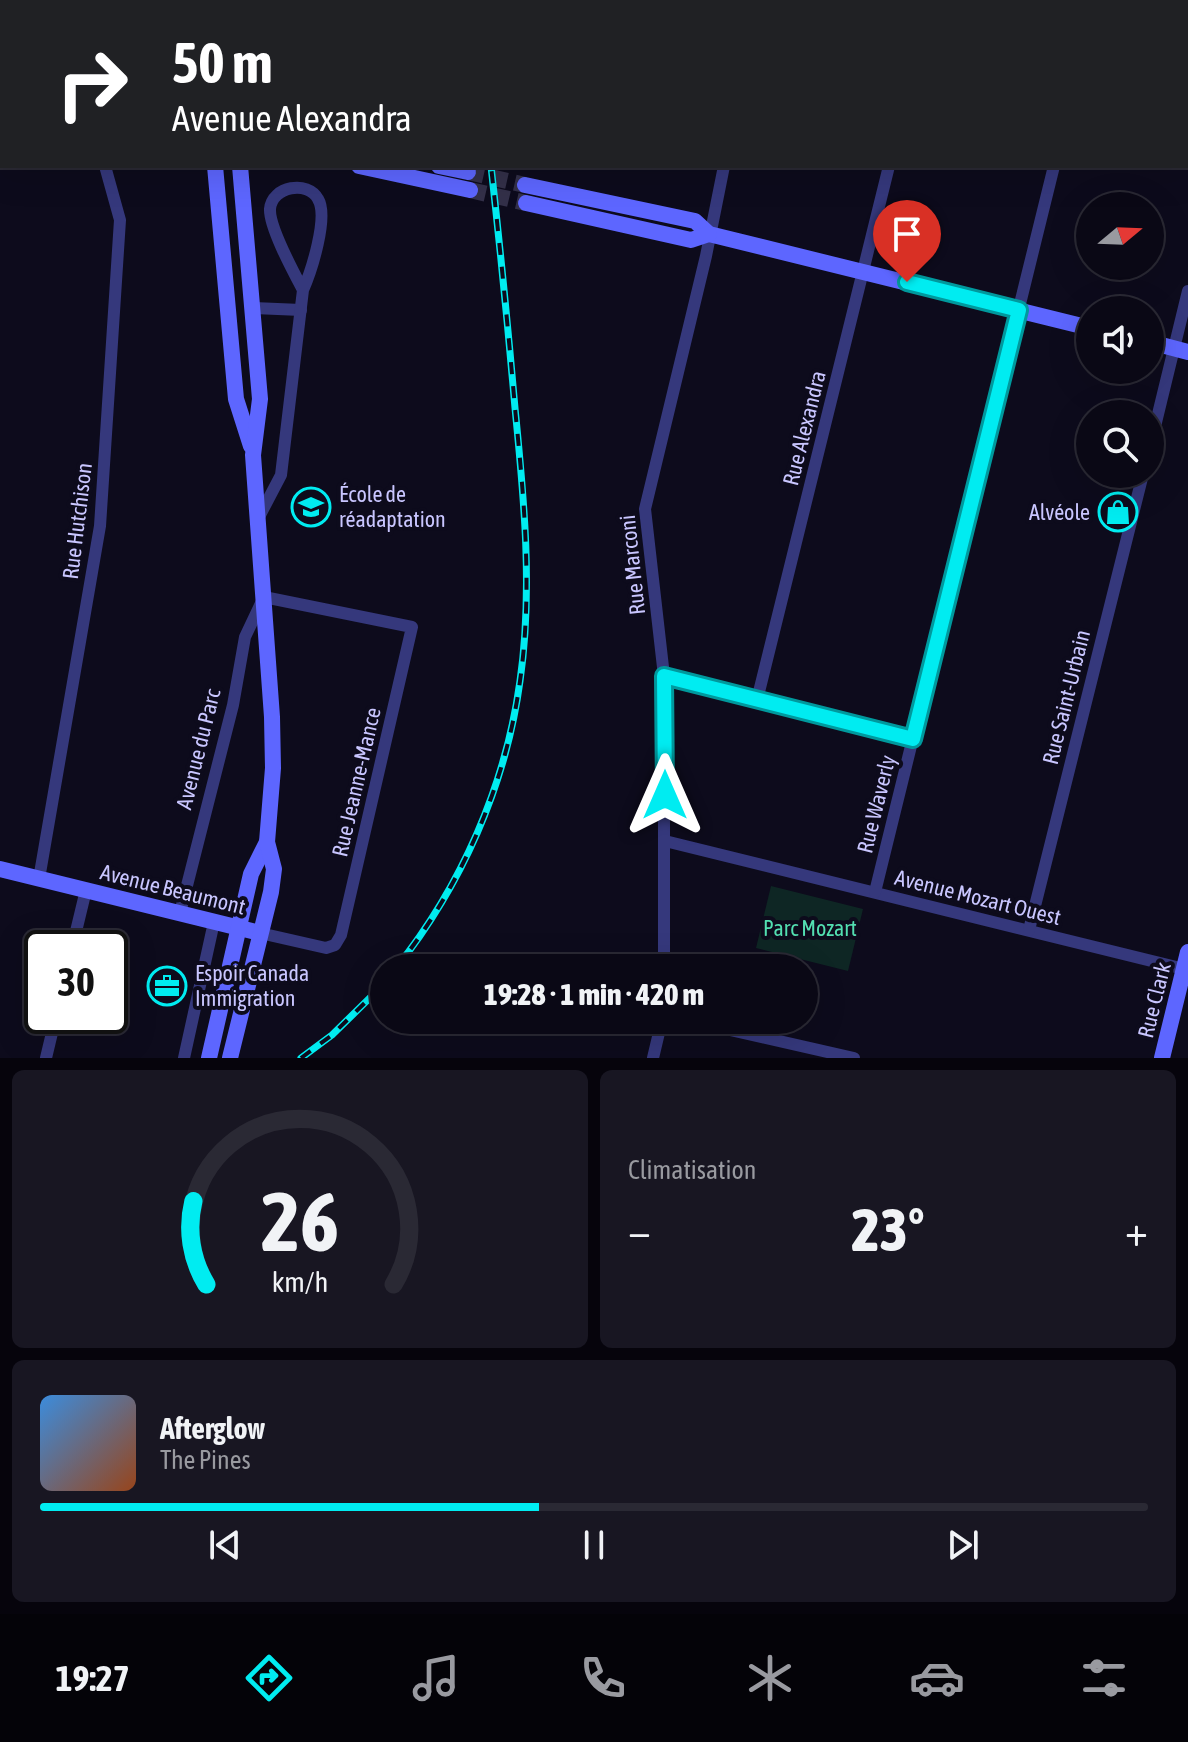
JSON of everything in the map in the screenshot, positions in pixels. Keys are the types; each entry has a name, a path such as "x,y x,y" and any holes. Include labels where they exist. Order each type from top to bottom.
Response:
{"main road":[{"name":"Avenue du Parc","path":"215,168 236,399 253,455 273,747 267,842 274,869 230,1058"},
{"name":"Avenue du Parc","path":"240,168 260,399 253,455"},
{"path":"368,168 470,190"},
{"path":"449,168 468,172"},
{"path":"525,185 695,221 709,234 1076,324"},
{"path":"526,203 691,240 709,234"},
{"name":"Avenue du Parc","path":"209,1058 251,874 267,842"},
{"name":"Avenue Beaumont","path":"0,869 260,933"},
{"name":"Rue Clark","path":"1162,1058 1187,963"}],"street":[{"name":"Rue Hutchison","path":"39,879 100,526 120,220 106,168"},
{"name":"Rue Marconi","path":"664,954 664,676 645,509 706,256 724,168"},
{"name":"Rue Alexandra","path":"757,700 888,168"},
{"name":"Rue Waverly","path":"875,892 1054,168"},
{"path":"259,517 281,475 303,290 312,269 322,212 319,199 312,191 294,187 277,195 270,208 272,222 303,290"},
{"path":"1164,403 1181,350 1188,291"},
{"path":"252,308 301,310"},
{"name":"Rue Saint-Urbain","path":"1029,930 1140,488"},
{"name":"Rue Jeanne-Mance","path":"264,597 412,627 341,935 335,945"},
{"name":"Avenue du Parc","path":"180,913 233,705 245,637 264,597"},
{"path":"664,676 913,739"},
{"name":"Avenue Mozart Ouest","path":"665,841 1029,930 1187,963"},
{"path":"76,930 86,890"},
{"path":"184,1058 214,922"},
{"name":"Avenue Beaumont","path":"260,933 326,948 335,945"},
{"path":"46,1058 52,1034"},
{"path":"653,1058 659,1034"},
{"path":"739,1034 812,1053 854,1058"}],"green space":[{"name":"Parc Mozart","path":"771,886 863,909 848,971 818,964 818,954 780,954 756,948"}],"tunnel":[{"path":"468,172 525,185"},
{"path":"470,190 526,203"}],"railway":[{"path":"406,954 441,904 460,869 492,796 513,720 524,647 527,579 524,510 491,168"},
{"path":"301,1058 332,1035 370,998"}],"place":[{"name":"École de réadaptation","path":"311,507"},
{"name":"Alvéole","path":"1118,512"},
{"name":"Espoir Canada Immigration","path":"167,986"}],"route":[{"path":"665,795 664,676 913,739 1019,310 907,282"}]}
